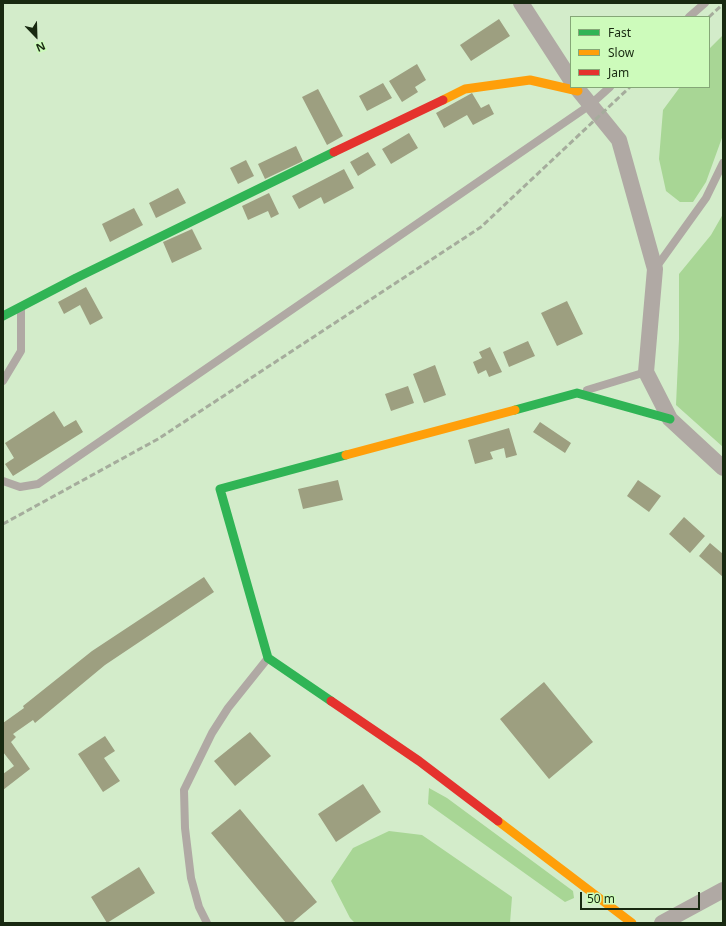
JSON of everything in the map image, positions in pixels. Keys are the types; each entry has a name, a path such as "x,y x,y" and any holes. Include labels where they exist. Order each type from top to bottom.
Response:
{"street":[{"path":"521,3 570,78"},
{"path":"3,316 83,275 465,89 530,80 570,85"},
{"path":"577,88 618,140 656,269 646,372 670,419 723,468"},
{"path":"632,923 419,761 268,658 220,489 577,393 670,419"},
{"path":"662,923 723,890"}],"lane":[{"path":"690,16 705,3"},
{"path":"3,481 20,487 38,484 590,104 609,88"},
{"path":"656,269 706,198 723,163"},
{"path":"3,381 21,351 21,307"},
{"path":"577,393 646,372"},
{"path":"207,923 199,908 191,878 185,828 184,790 212,733 228,708 268,658"}],"green space":[{"path":"723,35 723,135 706,182 693,202 680,202 666,191 659,159 663,110 679,88 710,88 710,48"},
{"path":"723,214 723,447 676,405 679,339 679,274 711,235"},
{"path":"429,788 447,798 573,891 574,898 565,902 428,804"},
{"path":"389,831 422,835 512,897 510,923 355,923 350,918 331,881 353,848"}],"building":[{"path":"499,19 510,36 471,61 460,45"},
{"path":"417,64 426,80 415,87 418,92 402,102 389,81"},
{"path":"383,83 392,98 367,111 359,96"},
{"path":"318,89 343,136 327,145 302,97"},
{"path":"472,93 481,108 489,104 494,114 473,125 467,115 444,128 436,113"},
{"path":"409,133 418,148 391,164 382,149"},
{"path":"296,146 303,161 265,179 258,164"},
{"path":"368,152 376,165 358,176 350,162"},
{"path":"246,160 254,176 238,184 230,168"},
{"path":"344,169 354,188 324,204 321,197 299,209 292,196"},
{"path":"178,188 186,203 156,218 149,203"},
{"path":"269,193 279,214 271,218 268,211 248,220 242,206"},
{"path":"134,208 143,225 110,242 102,224"},
{"path":"192,229 202,249 172,263 163,242"},
{"path":"86,287 103,318 90,325 80,305 64,314 58,302"},
{"path":"567,301 583,334 557,346 541,313"},
{"path":"528,341 535,356 509,367 503,352"},
{"path":"490,347 502,372 489,377 486,370 478,374 473,362 482,358 479,352"},
{"path":"435,365 446,395 424,403 413,374"},
{"path":"408,386 414,403 391,411 385,394"},
{"path":"54,411 64,427 76,420 83,432 13,476 5,464 14,458 5,443"},
{"path":"540,422 571,443 565,453 533,432"},
{"path":"509,428 517,455 506,458 504,448 490,452 493,459 475,464 468,440"},
{"path":"338,480 343,500 303,509 298,489"},
{"path":"638,480 661,496 649,512 627,496"},
{"path":"684,517 705,536 690,553 669,534"},
{"path":"710,543 723,554 723,577 699,556"},
{"path":"204,577 214,592 105,665 35,723 33,720 13,734 16,737 11,742 30,769 3,790 3,774 14,766 3,752 3,723 24,708 23,706 92,651"},
{"path":"544,682 593,742 549,779 500,719"},
{"path":"250,732 271,756 235,786 214,761"},
{"path":"105,736 115,751 104,758 120,781 103,792 78,754"},
{"path":"363,784 381,812 336,842 318,814"},
{"path":"240,809 317,902 292,923 286,923 211,833"},
{"path":"139,867 155,893 107,923 91,897"}],"railway":[{"path":"710,16 723,4"},
{"path":"3,524 158,439 481,227 629,88"}],"traffic: fast":[{"path":"3,316 76,278 334,152"},
{"path":"515,410 577,393 670,419"},
{"path":"331,701 268,658 220,489 346,455"}],"traffic: slow":[{"path":"443,100 465,89 530,80 578,91"},
{"path":"346,455 515,410"},
{"path":"498,821 632,923"}],"traffic: jam":[{"path":"334,152 443,100"},
{"path":"331,701 419,761 498,821"}]}
